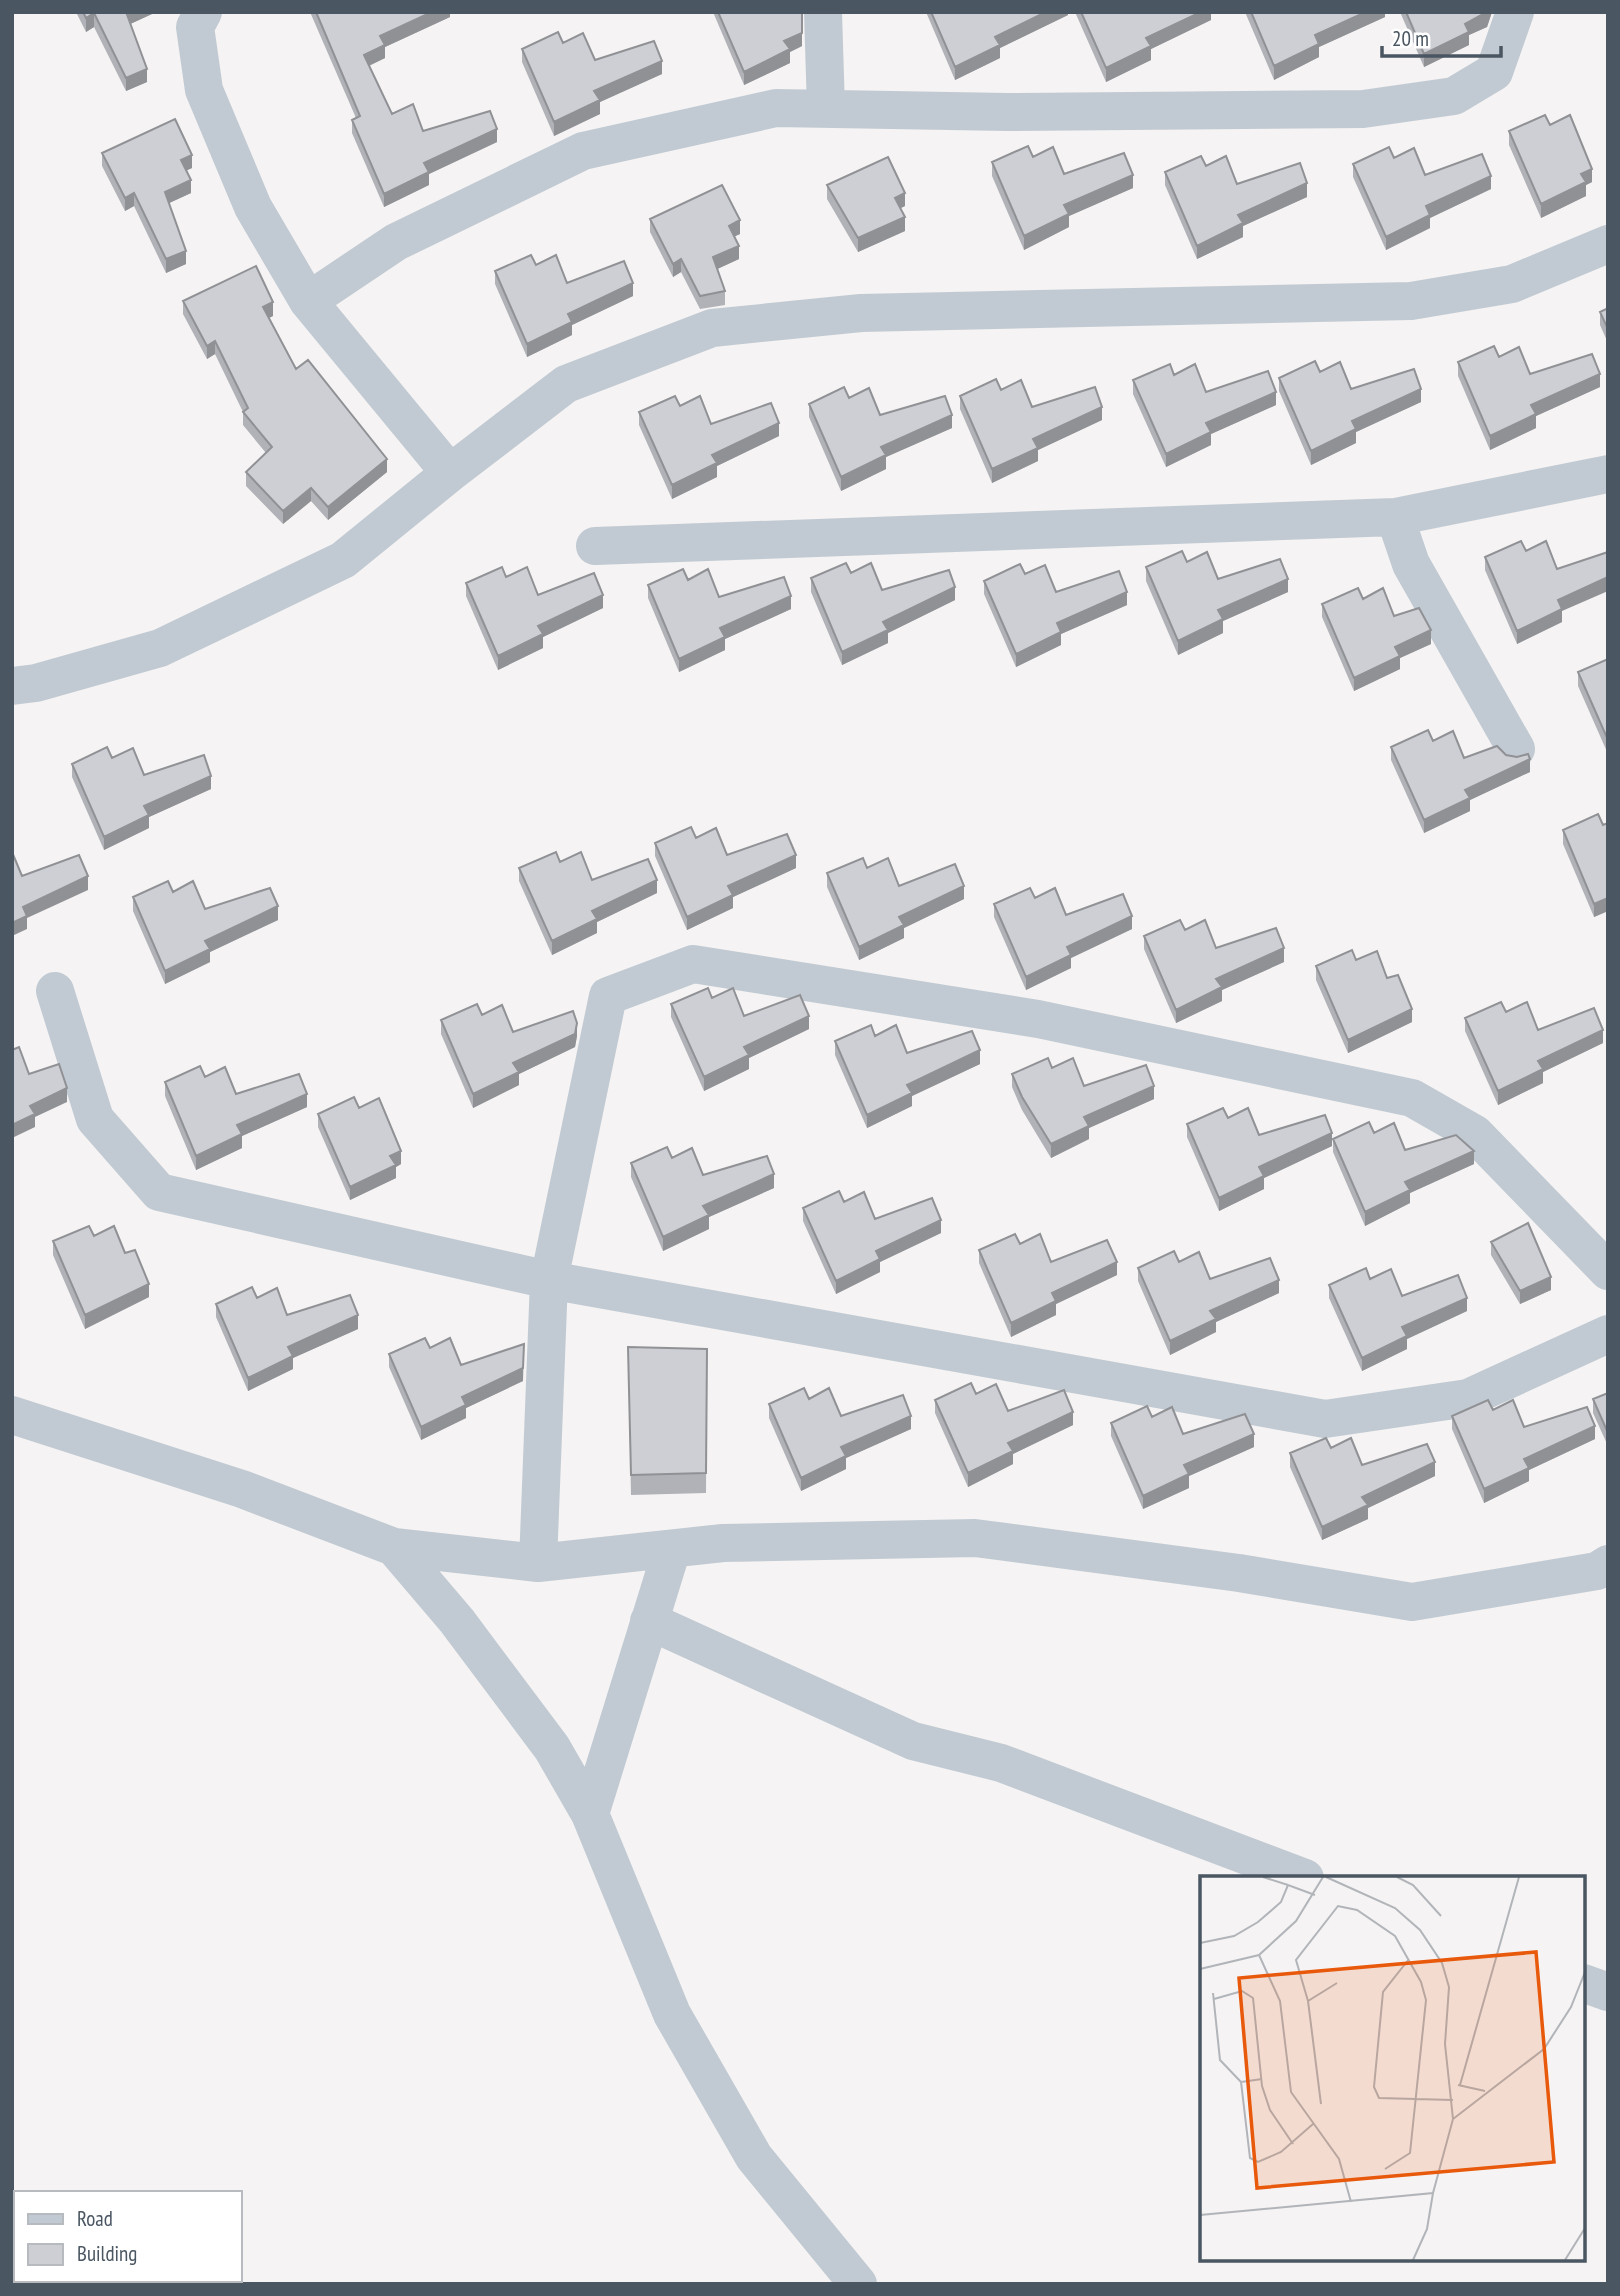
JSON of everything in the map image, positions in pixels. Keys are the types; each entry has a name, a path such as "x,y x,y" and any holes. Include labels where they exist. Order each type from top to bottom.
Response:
{"street":[{"path":"203,12 195,27 204,90 253,207 308,301 450,473"},
{"path":"823,12 826,109"},
{"path":"308,301 396,242 583,151 776,108 1007,112 1363,109 1454,96 1493,72 1515,12"},
{"path":"12,686 36,683 160,648 344,560 450,473 566,384 712,328 861,313 1412,301 1512,284 1608,244"},
{"path":"595,546 1395,517 1608,474"},
{"path":"1395,517 1411,564 1516,749"},
{"path":"538,1563 549,1280 608,996 693,964 1038,1019 1412,1098 1475,1134 1608,1271"},
{"path":"55,990 95,1119 159,1192 549,1280 1325,1419 1468,1398 1608,1334"},
{"path":"12,1415 242,1489 394,1547 538,1563 723,1543 975,1538 1239,1573 1412,1602 1597,1571 1608,1564"},
{"path":"394,1547 457,1621 552,1748 590,1814 672,2014 754,2157 858,2284"},
{"path":"590,1814 672,1549"},
{"path":"649,1621 913,1741 1001,1763 1301,1876"},
{"path":"1585,1984 1608,1992"}],"building":[{"path":"83,12 126,12 147,69 126,78 94,13 86,18"},
{"path":"316,12 432,12 380,36 385,45 364,55 392,114 413,104 423,131 490,111 497,129 424,163 429,172 384,194 352,120 360,116"},
{"path":"718,12 802,12 802,33 784,41 790,49 744,72"},
{"path":"931,12 1046,12 995,37 1000,45 955,67"},
{"path":"1081,12 1201,12 1146,38 1151,46 1106,68"},
{"path":"1251,12 1366,12 1315,35 1319,44 1274,66"},
{"path":"1406,12 1487,12 1465,24 1469,32 1424,54"},
{"path":"558,32 563,43 583,33 595,60 654,41 662,61 594,91 600,100 554,122 522,49"},
{"path":"1545,115 1550,125 1570,115 1592,169 1581,174 1586,182 1541,204 1509,131"},
{"path":"175,119 192,155 181,160 191,180 165,192 186,251 166,259 134,193 125,198 102,153"},
{"path":"1028,146 1033,157 1053,147 1064,174 1124,153 1133,175 1064,205 1069,214 1024,236 992,162"},
{"path":"1389,147 1394,158 1414,148 1425,175 1482,154 1491,176 1426,206 1430,215 1386,237 1353,164"},
{"path":"1201,156 1206,166 1226,156 1237,184 1300,163 1307,183 1238,215 1243,223 1197,246 1165,172"},
{"path":"888,157 905,193 895,198 905,217 858,238 827,185"},
{"path":"722,185 740,220 729,226 739,246 713,257 725,291 700,296 681,259 673,264 650,219"},
{"path":"531,255 536,265 556,255 567,283 624,261 633,283 568,314 572,322 527,344 495,271"},
{"path":"256,266 273,302 263,307 296,369 308,360 387,459 328,507 311,488 283,511 246,472 272,447 243,412 248,408 215,341 207,346 183,301"},
{"path":"1608,308 1608,329 1600,312"},
{"path":"1494,346 1499,357 1519,347 1530,374 1592,354 1600,374 1531,405 1536,414 1490,436 1458,362"},
{"path":"1315,361 1320,372 1340,362 1351,389 1414,369 1421,389 1352,421 1356,429 1311,451 1279,378"},
{"path":"1170,364 1174,375 1195,364 1206,392 1268,371 1276,392 1206,423 1211,432 1166,454 1133,380"},
{"path":"996,379 1001,390 1021,380 1032,407 1095,387 1102,407 1033,439 1038,448 992,469 960,396"},
{"path":"844,387 849,398 869,388 880,415 945,396 952,415 881,447 886,455 841,477 809,404"},
{"path":"675,396 680,406 700,396 711,424 771,403 779,423 712,455 717,463 672,485 639,412"},
{"path":"1521,541 1526,551 1546,541 1557,569 1608,552 1608,577 1558,600 1562,609 1517,631 1485,557"},
{"path":"1182,551 1187,562 1207,552 1218,579 1280,559 1288,579 1218,610 1223,619 1178,641 1146,567"},
{"path":"846,563 851,573 871,563 882,590 949,570 955,587 883,622 888,630 842,652 811,578"},
{"path":"1020,564 1025,574 1045,565 1056,592 1119,571 1127,592 1057,623 1061,632 1016,654 984,581"},
{"path":"502,567 506,577 527,567 538,595 594,573 603,595 538,626 543,634 498,656 466,583"},
{"path":"683,569 688,580 708,569 719,597 784,577 791,596 720,628 725,637 679,659 648,585"},
{"path":"1358,588 1363,599 1383,588 1394,616 1419,608 1431,630 1395,647 1400,656 1354,678 1322,604"},
{"path":"1608,659 1608,740 1578,672"},
{"path":"1428,730 1433,741 1453,731 1464,758 1497,746 1506,755 1517,757 1528,754 1530,759 1465,790 1470,798 1424,820 1391,747"},
{"path":"107,747 112,758 133,748 144,775 204,755 211,776 144,806 149,815 104,837 72,764"},
{"path":"1598,814 1603,825 1608,823 1608,898 1594,904 1563,830"},
{"path":"691,827 696,838 716,828 727,855 787,834 796,855 728,886 733,895 687,917 655,843"},
{"path":"12,852 22,876 79,855 88,876 23,907 27,916 12,923"},
{"path":"556,852 560,862 581,852 592,880 648,859 657,880 592,911 597,919 552,941 519,868"},
{"path":"863,858 867,868 888,858 899,886 955,864 964,886 899,917 904,925 859,947 827,873"},
{"path":"168,881 173,892 193,881 205,909 270,888 278,906 205,941 210,949 165,971 133,897"},
{"path":"1030,888 1035,898 1055,888 1066,915 1123,894 1132,916 1067,947 1071,955 1026,977 994,904"},
{"path":"1180,920 1185,930 1205,920 1216,948 1276,928 1284,948 1216,979 1222,987 1176,1010 1144,936"},
{"path":"1352,950 1356,960 1377,951 1387,978 1398,975 1412,1009 1348,1040 1316,966"},
{"path":"708,988 712,998 733,988 744,1016 800,995 809,1016 744,1047 749,1055 704,1077 671,1004"},
{"path":"1501,1002 1506,1012 1527,1002 1538,1030 1594,1008 1603,1030 1538,1061 1543,1069 1498,1091 1465,1018"},
{"path":"477,1004 482,1015 502,1005 513,1032 573,1011 577,1023 575,1034 513,1063 519,1072 473,1094 441,1020"},
{"path":"871,1025 875,1036 896,1025 907,1053 972,1031 980,1050 907,1085 912,1093 867,1115 835,1041"},
{"path":"19,1047 29,1074 59,1064 67,1088 30,1106 35,1114 12,1125 12,1050"},
{"path":"1048,1058 1052,1068 1073,1058 1084,1086 1146,1065 1154,1086 1084,1117 1089,1126 1051,1144 1022,1097 1012,1074"},
{"path":"200,1066 205,1077 225,1067 236,1094 299,1074 307,1094 237,1125 242,1134 196,1156 165,1082"},
{"path":"354,1097 359,1108 379,1098 401,1151 390,1156 396,1165 350,1187 318,1114"},
{"path":"1223,1108 1228,1118 1248,1108 1259,1135 1325,1115 1332,1133 1259,1167 1264,1176 1219,1198 1187,1124"},
{"path":"1369,1122 1374,1133 1394,1123 1405,1150 1456,1135 1474,1151 1405,1182 1410,1190 1365,1212 1333,1139"},
{"path":"667,1147 672,1158 692,1148 703,1175 767,1156 774,1174 703,1206 709,1215 663,1237 631,1163"},
{"path":"839,1191 844,1202 864,1192 875,1219 932,1198 941,1220 876,1251 880,1259 836,1281 803,1208"},
{"path":"1528,1223 1551,1277 1520,1291 1491,1242"},
{"path":"89,1226 94,1236 114,1226 125,1253 135,1250 149,1284 85,1315 53,1241"},
{"path":"1015,1234 1020,1244 1040,1234 1051,1262 1107,1240 1117,1262 1052,1293 1056,1301 1011,1323 979,1250"},
{"path":"1174,1251 1179,1262 1199,1252 1210,1279 1270,1258 1279,1280 1210,1311 1216,1319 1170,1341 1138,1268"},
{"path":"1366,1268 1370,1279 1391,1269 1402,1296 1458,1275 1467,1298 1402,1327 1407,1336 1362,1358 1329,1285"},
{"path":"252,1287 257,1298 277,1288 287,1315 350,1295 358,1315 288,1347 293,1356 248,1378 216,1304"},
{"path":"425,1338 430,1348 450,1338 461,1365 524,1344 523,1368 462,1397 466,1405 421,1427 389,1354"},
{"path":"628,1347 707,1349 706,1473 631,1475"},
{"path":"971,1383 976,1394 996,1384 1008,1411 1064,1390 1073,1412 1008,1443 1013,1451 968,1473 935,1400"},
{"path":"804,1388 809,1399 829,1388 841,1416 903,1395 911,1416 841,1447 846,1456 801,1478 769,1404"},
{"path":"1608,1393 1608,1433 1593,1399"},
{"path":"1488,1400 1493,1410 1513,1400 1524,1427 1587,1407 1595,1426 1524,1459 1529,1468 1484,1489 1452,1416"},
{"path":"1147,1406 1152,1417 1172,1407 1183,1434 1245,1414 1254,1434 1184,1465 1189,1474 1143,1496 1111,1423"},
{"path":"1326,1438 1331,1448 1351,1438 1362,1465 1427,1444 1435,1462 1362,1497 1368,1505 1322,1527 1290,1453"}]}
